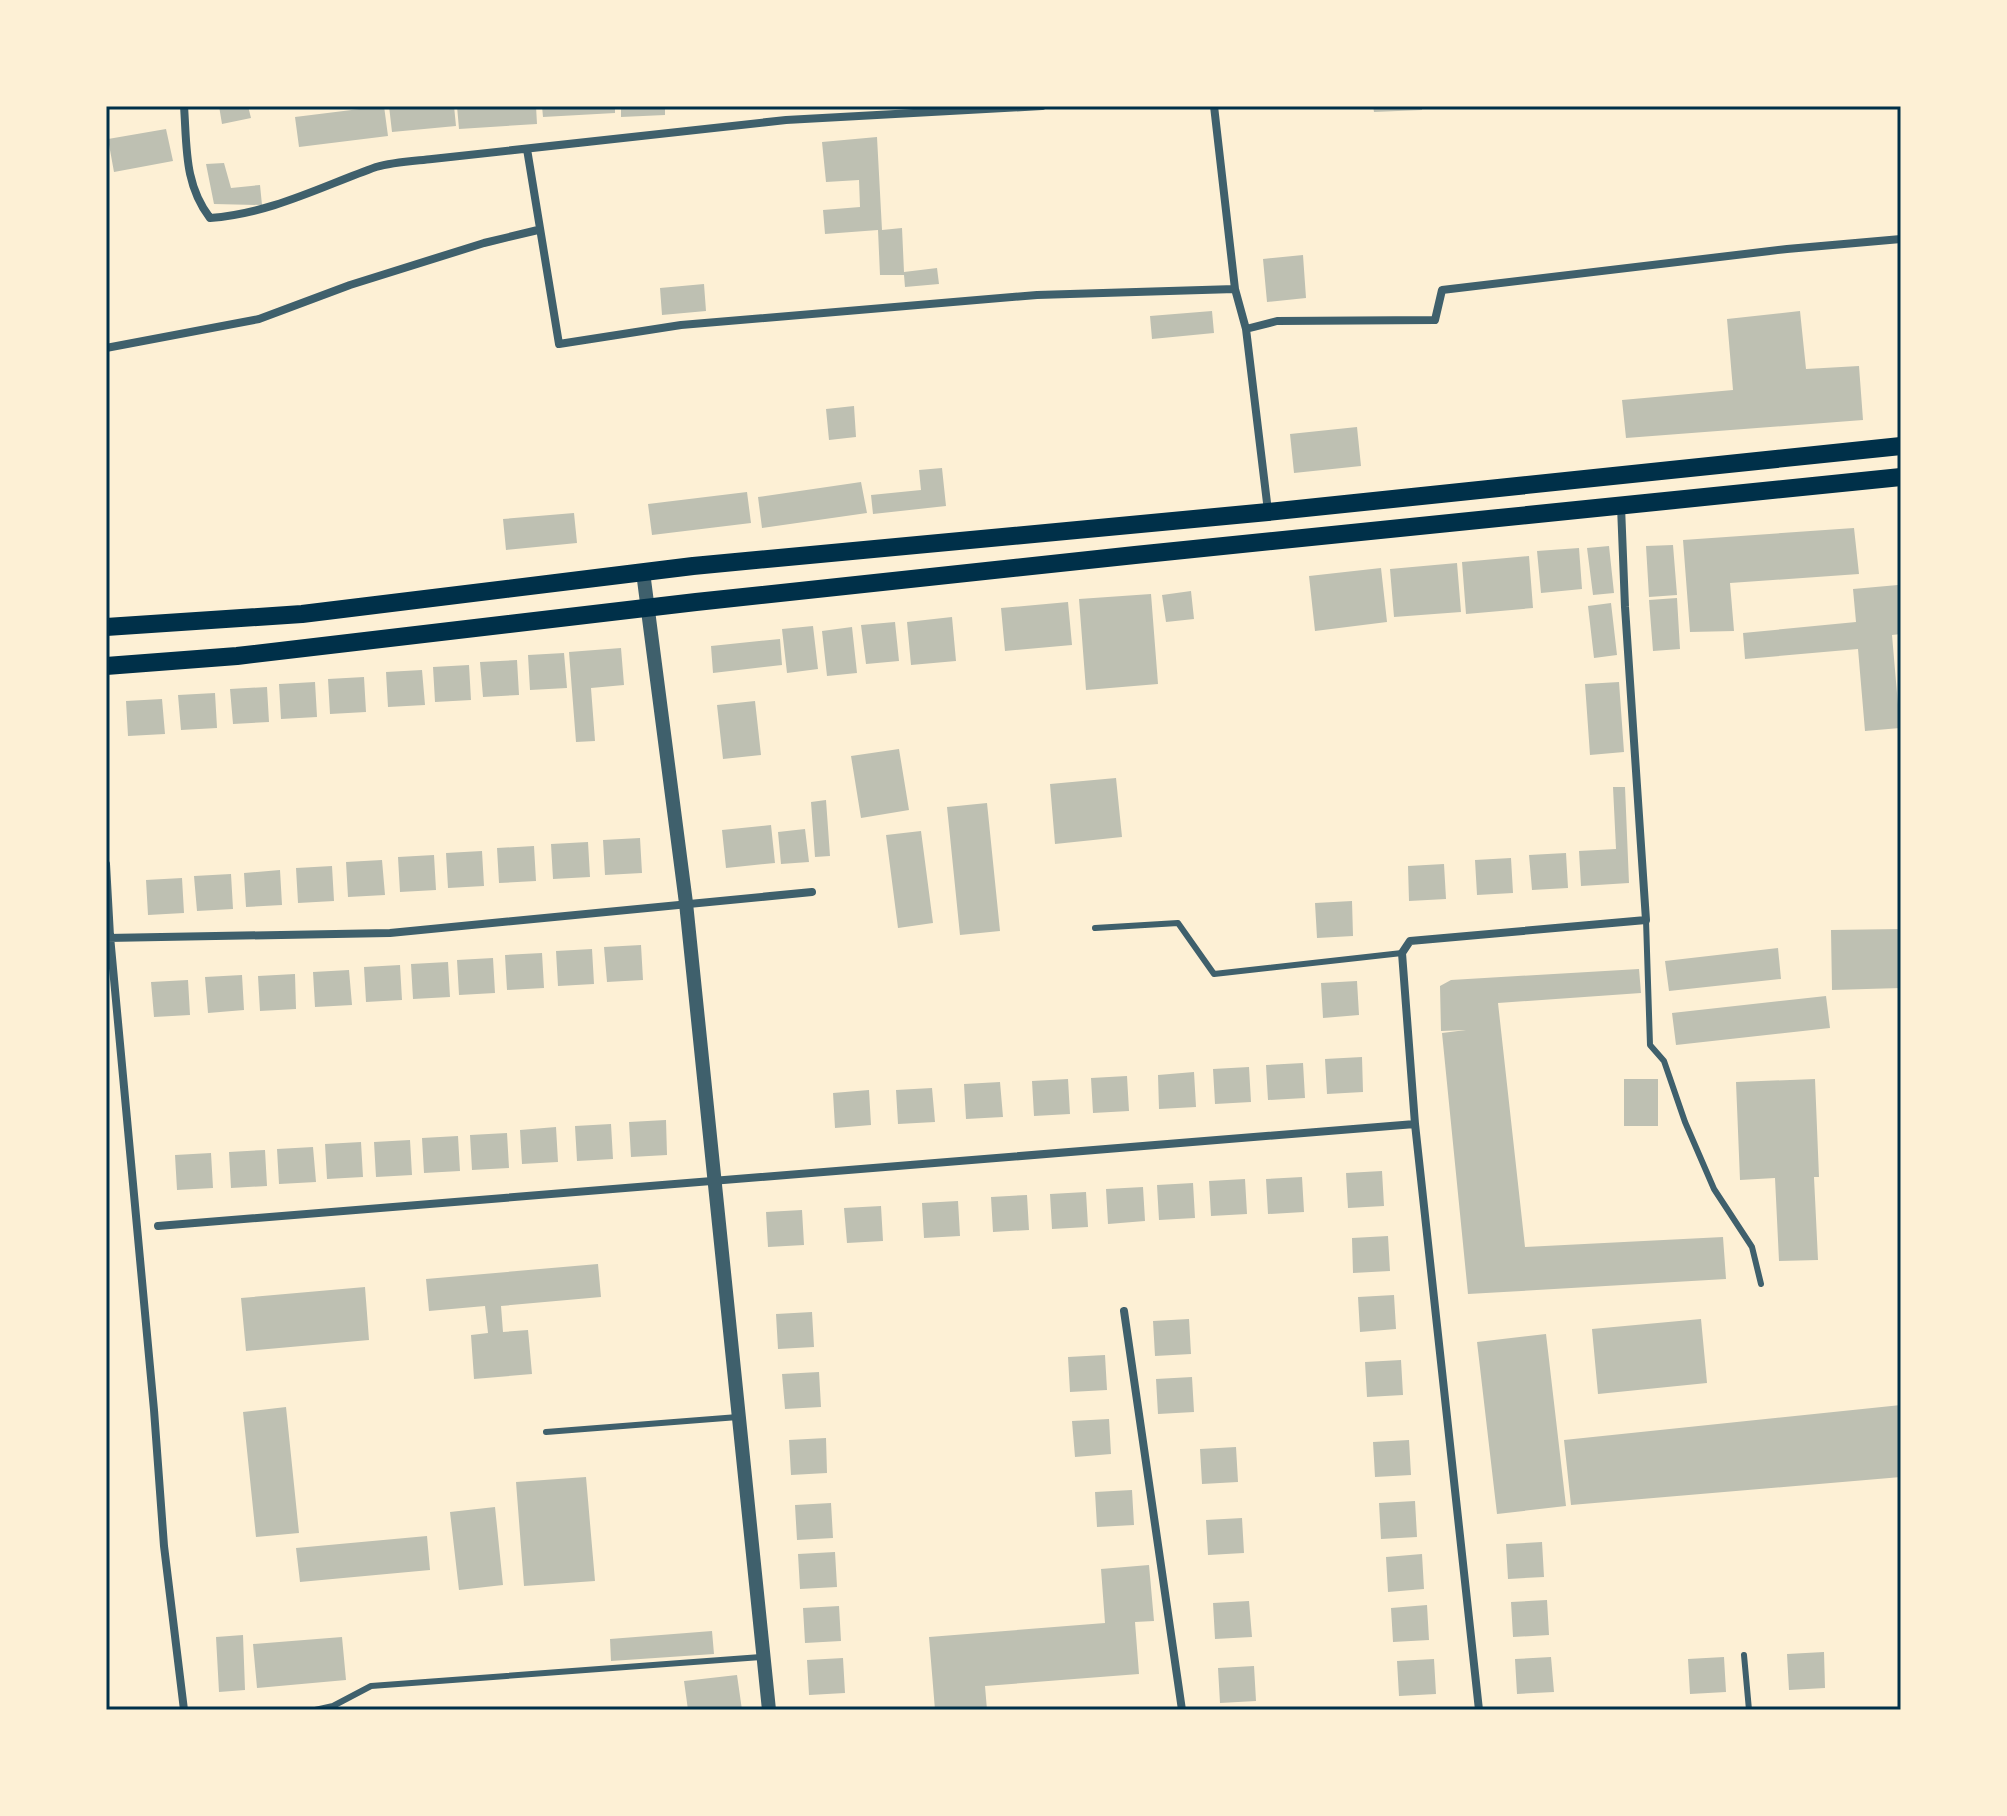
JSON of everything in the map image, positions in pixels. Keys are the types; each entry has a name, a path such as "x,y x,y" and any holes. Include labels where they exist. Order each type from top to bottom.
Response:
{"main road":[{"path":"106,627 302,614 643,572 1268,512 1901,446"},
{"path":"106,666 237,656 648,608 1901,477"}],"street":[{"path":"184,106 189,166 196,200 210,218 235,216 293,201 380,166 786,120 1042,106"},
{"path":"1214,106 1235,289 1246,329 1268,512"},
{"path":"527,149 559,344 681,325 1037,295 1235,289"},
{"path":"106,348 259,319 350,285 484,243 538,230"},
{"path":"1246,329 1277,321 1435,320 1442,290 1787,249 1901,239"},
{"path":"1479,1710 1415,1124 1402,953 1410,941 1646,920 1621,505"},
{"path":"643,572 686,903 769,1710"},
{"path":"106,864 108,937 154,1410 164,1546 184,1710"},
{"path":"108,937 390,933 812,892"},
{"path":"158,1226 1415,1124"},
{"path":"1124,1311 1182,1710"}],"lane":[{"path":"1646,920 1650,1045 1664,1061 1685,1122 1714,1189 1752,1247 1761,1284"},
{"path":"1095,928 1178,923 1214,974 1402,953"},
{"path":"546,1432 738,1417"},
{"path":"1744,1655 1749,1710"},
{"path":"315,1710 333,1706 371,1686 763,1657"}],"building":[{"path":"219,106 248,106 251,118 222,124"},
{"path":"384,106 388,136 299,147 295,117"},
{"path":"389,106 454,106 456,126 392,132"},
{"path":"457,106 536,106 537,124 459,129"},
{"path":"542,106 615,106 615,113 543,117"},
{"path":"621,106 665,106 665,115 621,117"},
{"path":"1373,106 1422,106 1422,110 1374,112"},
{"path":"166,129 173,161 114,172 108,139"},
{"path":"877,137 882,230 902,228 904,272 937,268 939,284 905,287 904,275 880,275 878,230 825,234 823,210 860,207 859,180 826,182 822,142"},
{"path":"224,163 231,188 260,185 262,205 214,204 206,164"},
{"path":"1303,255 1306,298 1267,302 1263,259"},
{"path":"704,284 706,311 662,315 660,288"},
{"path":"1212,311 1214,333 1152,339 1150,316"},
{"path":"1800,311 1806,369 1859,366 1863,420 1626,438 1622,400 1733,390 1727,319"},
{"path":"854,406 856,437 829,440 826,409"},
{"path":"1357,427 1361,466 1294,473 1290,434"},
{"path":"942,468 946,506 873,514 871,495 921,490 919,470"},
{"path":"861,482 867,513 762,528 758,497"},
{"path":"747,492 751,523 652,535 648,504"},
{"path":"574,513 577,543 506,550 503,519"},
{"path":"1854,528 1859,574 1730,583 1734,631 1690,632 1683,540"},
{"path":"1673,545 1677,595 1649,597 1646,546"},
{"path":"1609,546 1614,593 1593,595 1587,548"},
{"path":"1579,548 1582,589 1541,593 1537,551"},
{"path":"1529,556 1533,608 1466,614 1462,562"},
{"path":"1457,563 1461,612 1394,617 1390,569"},
{"path":"1381,568 1387,622 1315,631 1309,576"},
{"path":"1898,585 1901,634 1892,635 1900,728 1865,731 1858,649 1745,659 1743,633 1856,622 1853,589"},
{"path":"1191,591 1194,619 1166,622 1162,595"},
{"path":"1151,594 1158,684 1086,690 1079,599"},
{"path":"1677,598 1680,649 1653,651 1649,600"},
{"path":"1068,602 1072,645 1005,651 1001,608"},
{"path":"1611,603 1617,655 1594,658 1588,606"},
{"path":"952,617 956,661 911,665 907,622"},
{"path":"895,622 899,661 866,664 861,625"},
{"path":"813,626 818,669 787,673 782,629"},
{"path":"852,627 857,673 827,676 822,631"},
{"path":"780,639 782,665 713,673 711,646"},
{"path":"621,648 624,685 591,688 595,741 576,742 569,652"},
{"path":"564,653 567,688 530,690 528,655"},
{"path":"517,660 519,695 483,697 480,662"},
{"path":"469,665 471,700 435,702 433,667"},
{"path":"422,670 425,705 388,707 386,672"},
{"path":"364,677 366,712 330,714 328,679"},
{"path":"315,682 317,717 281,719 279,684"},
{"path":"1619,682 1624,752 1590,755 1585,684"},
{"path":"267,687 269,722 233,724 230,689"},
{"path":"215,693 217,728 181,730 178,695"},
{"path":"162,699 165,734 128,736 126,701"},
{"path":"755,701 761,755 723,759 717,705"},
{"path":"899,749 909,810 861,818 851,756"},
{"path":"1116,778 1122,837 1055,844 1050,784"},
{"path":"1613,787 1625,787 1629,883 1581,886 1579,851 1616,849"},
{"path":"826,800 830,856 815,857 811,802"},
{"path":"987,803 1000,931 960,935 947,807"},
{"path":"771,825 775,863 726,868 722,830"},
{"path":"805,829 809,862 781,864 778,832"},
{"path":"921,831 933,923 898,928 886,835"},
{"path":"640,838 642,873 605,875 603,840"},
{"path":"588,842 590,877 553,879 551,844"},
{"path":"534,846 536,881 499,883 497,848"},
{"path":"482,851 484,886 448,888 446,853"},
{"path":"1566,853 1568,888 1532,890 1529,855"},
{"path":"434,855 436,890 400,892 398,857"},
{"path":"1511,858 1513,893 1477,895 1475,860"},
{"path":"382,860 385,895 348,897 346,862"},
{"path":"1444,864 1446,899 1409,901 1408,866"},
{"path":"332,866 334,901 298,903 296,868"},
{"path":"280,870 282,905 246,907 244,873"},
{"path":"231,874 233,909 197,911 194,876"},
{"path":"182,878 184,913 148,915 146,880"},
{"path":"1352,901 1353,936 1317,938 1315,903"},
{"path":"1901,929 1901,988 1832,990 1831,930"},
{"path":"641,945 643,980 607,982 604,947"},
{"path":"1778,948 1781,979 1669,991 1665,961"},
{"path":"592,949 594,984 558,986 556,951"},
{"path":"542,953 544,988 507,990 505,955"},
{"path":"493,958 495,993 459,995 457,960"},
{"path":"448,962 450,997 413,999 411,964"},
{"path":"400,965 402,1000 366,1002 364,967"},
{"path":"1639,969 1641,993 1498,1003 1525,1247 1723,1237 1726,1279 1468,1294 1442,1033 1466,1030 1441,1031 1440,986 1451,980"},
{"path":"349,970 352,1005 315,1007 313,972"},
{"path":"295,974 296,1009 260,1011 258,976"},
{"path":"242,975 244,1010 208,1013 205,977"},
{"path":"188,980 190,1015 154,1017 151,982"},
{"path":"1357,981 1359,1015 1323,1018 1321,983"},
{"path":"1826,996 1830,1028 1676,1045 1672,1013"},
{"path":"1362,1057 1363,1092 1327,1094 1325,1059"},
{"path":"1303,1063 1305,1098 1268,1100 1266,1065"},
{"path":"1249,1067 1251,1102 1215,1104 1213,1069"},
{"path":"1194,1072 1196,1107 1159,1109 1158,1075"},
{"path":"1127,1076 1129,1111 1093,1113 1091,1078"},
{"path":"1068,1079 1070,1114 1034,1116 1032,1081"},
{"path":"1624,1079 1658,1079 1658,1126 1624,1126"},
{"path":"1815,1079 1819,1177 1814,1177 1818,1260 1779,1261 1775,1178 1740,1180 1736,1082"},
{"path":"1000,1082 1003,1117 966,1119 964,1084"},
{"path":"932,1088 935,1122 898,1124 896,1090"},
{"path":"869,1090 871,1125 835,1128 833,1093"},
{"path":"666,1120 667,1155 631,1157 629,1122"},
{"path":"611,1124 613,1159 577,1161 575,1126"},
{"path":"556,1127 558,1162 522,1164 520,1130"},
{"path":"507,1133 509,1168 472,1170 470,1135"},
{"path":"458,1136 460,1171 424,1173 422,1138"},
{"path":"410,1140 412,1175 376,1177 374,1142"},
{"path":"361,1142 363,1177 327,1179 325,1144"},
{"path":"313,1147 316,1182 279,1184 277,1149"},
{"path":"265,1150 267,1186 231,1188 229,1152"},
{"path":"211,1153 213,1188 177,1190 175,1155"},
{"path":"1382,1171 1384,1206 1348,1208 1346,1173"},
{"path":"1302,1177 1304,1212 1268,1214 1266,1179"},
{"path":"1245,1179 1247,1214 1211,1216 1209,1181"},
{"path":"1193,1183 1195,1218 1159,1220 1157,1185"},
{"path":"1143,1187 1145,1221 1108,1224 1106,1189"},
{"path":"1086,1192 1088,1227 1052,1229 1050,1194"},
{"path":"1027,1195 1029,1230 993,1232 991,1197"},
{"path":"958,1201 960,1236 924,1238 922,1203"},
{"path":"881,1206 883,1241 847,1243 844,1208"},
{"path":"802,1210 804,1245 768,1247 766,1212"},
{"path":"1388,1236 1390,1271 1353,1273 1352,1238"},
{"path":"598,1264 601,1297 501,1306 503,1332 528,1330 532,1374 474,1379 471,1335 488,1333 485,1306 429,1311 426,1279"},
{"path":"365,1287 369,1340 246,1351 241,1298"},
{"path":"1394,1295 1396,1329 1360,1332 1358,1297"},
{"path":"812,1312 814,1347 778,1349 776,1314"},
{"path":"1189,1319 1191,1354 1155,1356 1153,1321"},
{"path":"1701,1319 1707,1383 1598,1394 1592,1329"},
{"path":"1546,1334 1566,1506 1497,1514 1477,1342"},
{"path":"1105,1355 1107,1390 1070,1392 1068,1357"},
{"path":"1401,1360 1403,1395 1367,1397 1365,1362"},
{"path":"819,1372 821,1407 785,1409 782,1374"},
{"path":"1192,1377 1194,1412 1158,1414 1156,1379"},
{"path":"1901,1405 1901,1477 1571,1505 1564,1440"},
{"path":"286,1407 299,1533 256,1537 243,1412"},
{"path":"1109,1419 1111,1454 1075,1457 1072,1421"},
{"path":"826,1438 827,1473 791,1475 789,1440"},
{"path":"1409,1440 1411,1475 1375,1477 1373,1442"},
{"path":"1236,1447 1238,1482 1202,1484 1200,1449"},
{"path":"586,1477 595,1581 524,1586 516,1482"},
{"path":"1132,1490 1134,1525 1097,1527 1095,1492"},
{"path":"1415,1501 1417,1537 1381,1539 1379,1503"},
{"path":"831,1503 833,1538 797,1540 795,1505"},
{"path":"495,1507 503,1585 459,1590 450,1512"},
{"path":"1242,1518 1244,1553 1208,1555 1206,1520"},
{"path":"427,1536 430,1570 300,1582 296,1548"},
{"path":"1542,1542 1544,1577 1508,1579 1506,1544"},
{"path":"835,1552 837,1587 800,1589 798,1554"},
{"path":"1422,1554 1424,1589 1388,1592 1386,1557"},
{"path":"1149,1565 1154,1621 1135,1622 1139,1674 985,1686 987,1710 935,1710 929,1637 1105,1623 1101,1569"},
{"path":"1547,1600 1549,1635 1513,1637 1511,1602"},
{"path":"1249,1601 1252,1637 1215,1639 1213,1603"},
{"path":"1427,1605 1429,1640 1393,1642 1391,1608"},
{"path":"839,1606 841,1641 805,1643 803,1608"},
{"path":"712,1631 714,1654 611,1661 610,1639"},
{"path":"243,1635 245,1690 219,1692 216,1637"},
{"path":"342,1637 346,1680 257,1688 253,1644"},
{"path":"1824,1652 1825,1688 1789,1690 1787,1654"},
{"path":"1551,1657 1554,1692 1517,1694 1515,1659"},
{"path":"1724,1657 1726,1692 1690,1694 1688,1659"},
{"path":"843,1658 845,1693 809,1695 807,1660"},
{"path":"1434,1659 1436,1694 1399,1696 1397,1661"},
{"path":"1254,1666 1256,1701 1220,1703 1218,1668"},
{"path":"737,1675 742,1710 688,1710 684,1681"}]}
